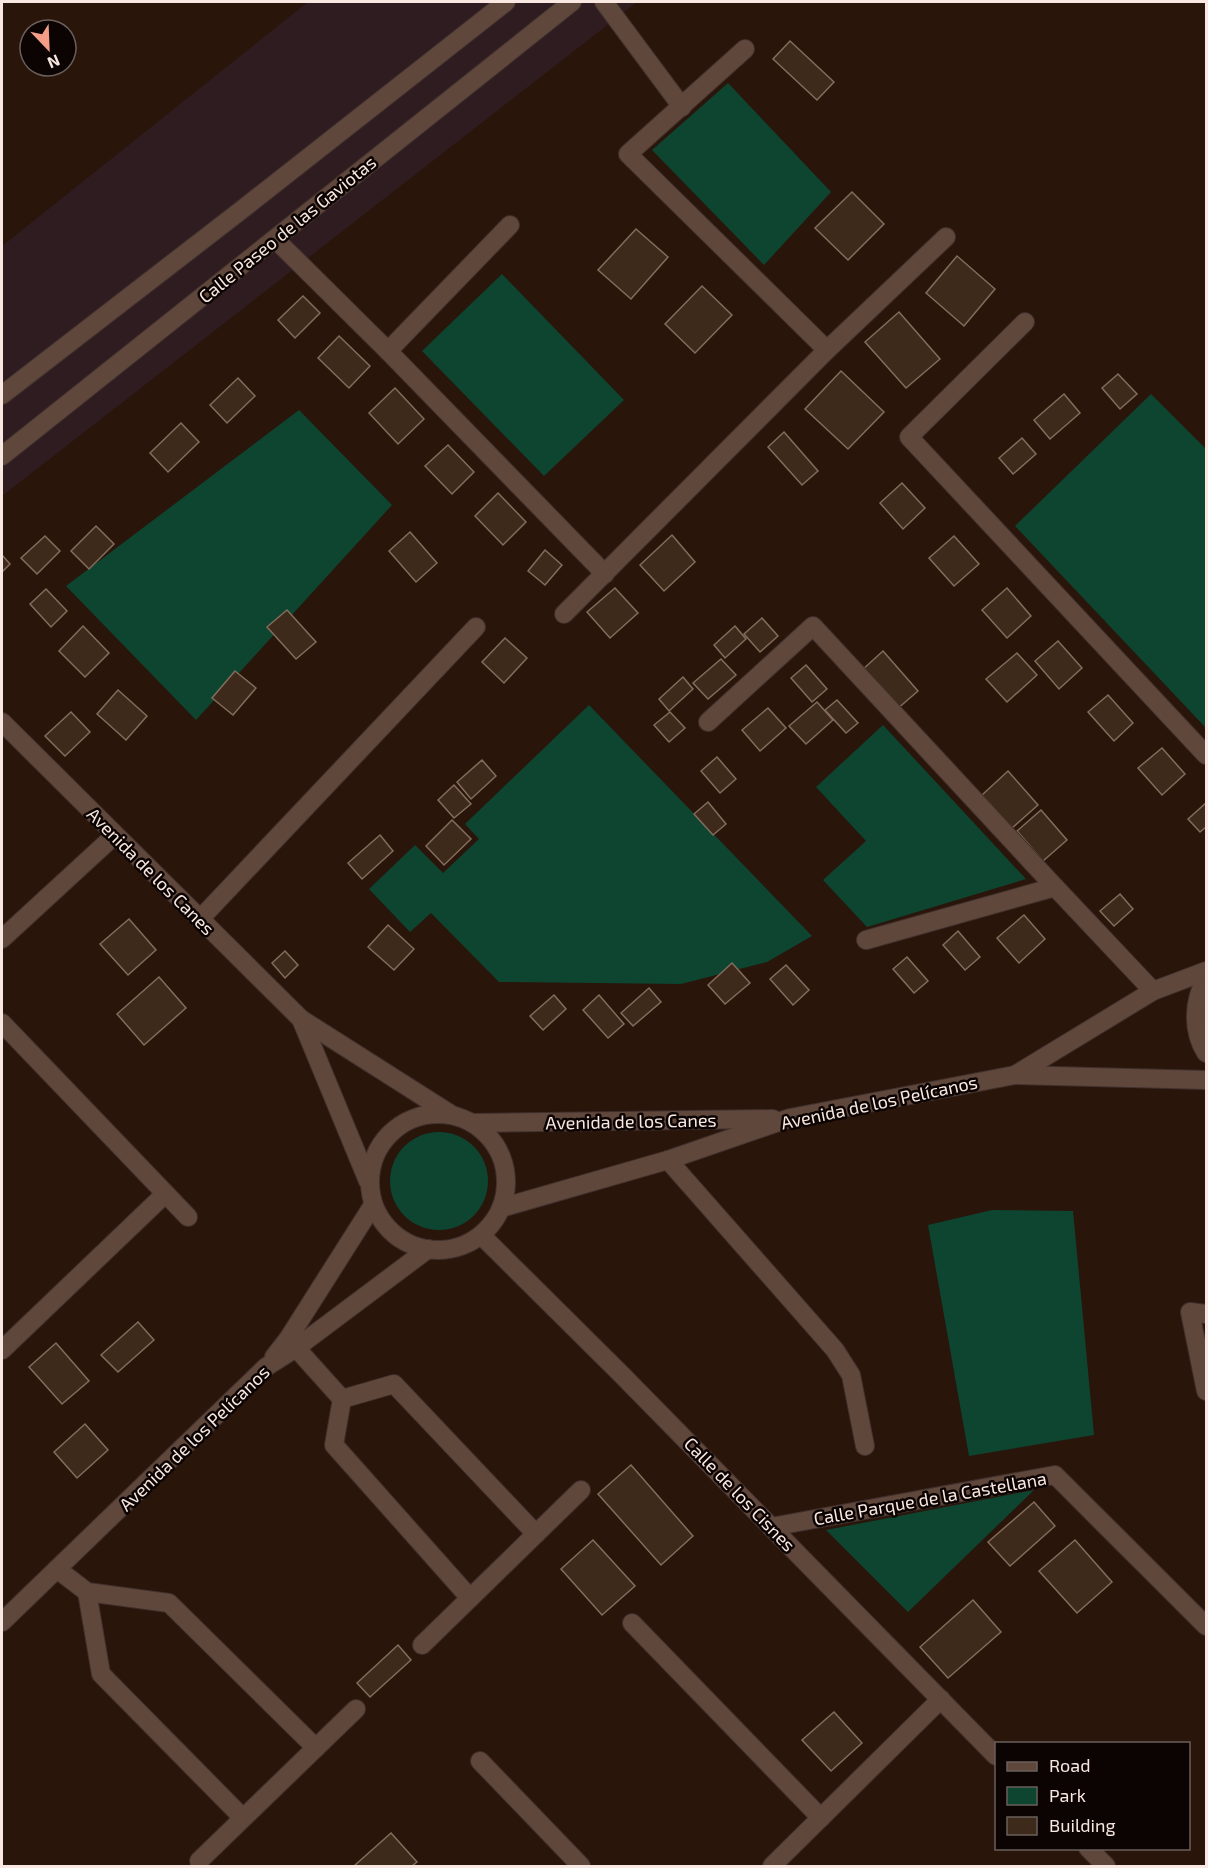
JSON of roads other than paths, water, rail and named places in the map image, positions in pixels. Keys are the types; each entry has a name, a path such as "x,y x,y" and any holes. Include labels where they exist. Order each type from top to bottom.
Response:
{"street":[{"path":"2,395 506,2"},
{"name":"Calle Paseo de las Gaviotas","path":"2,456 572,2"},
{"path":"604,2 682,106"},
{"path":"745,49 628,154 827,350"},
{"path":"388,351 510,225"},
{"path":"564,614 827,350 946,237"},
{"path":"274,239 388,351 604,574"},
{"path":"1025,322 909,437 1206,755"},
{"path":"708,722 813,626 1153,991"},
{"path":"200,919 476,627"},
{"name":"Avenida de los Canes","path":"2,722 301,1019 452,1115"},
{"path":"2,939 115,835"},
{"path":"866,940 1055,887"},
{"name":"Avenida de los Pelícanos","path":"501,1208 669,1160 790,1118 1015,1075 1153,991 1206,971"},
{"path":"1206,979 1196,1009 1197,1030 1206,1053"},
{"name":"Avenida de los Canes","path":"301,1019 369,1185"},
{"path":"2,1023 188,1218"},
{"path":"1015,1075 1206,1080"},
{"path":"432,1114 452,1115 472,1123 485,1132 496,1145 503,1160 506,1192 493,1223 481,1235 460,1245 444,1249 416,1247 404,1242 380,1220 373,1205 369,1185 371,1164 380,1145 394,1130 412,1119 432,1114"},
{"name":"Avenida de los Canes","path":"472,1123 790,1118"},
{"path":"669,1160 835,1350 851,1375 865,1446"},
{"path":"2,1350 165,1194"},
{"path":"342,1399 292,1344 373,1205"},
{"name":"Calle de los Cisnes","path":"481,1235 995,1755"},
{"name":"Avenida de los Pelícanos","path":"2,1622 292,1344 428,1249"},
{"path":"1206,1314 1190,1312 1206,1391"},
{"path":"342,1399 394,1384 536,1533"},
{"path":"342,1399 334,1445 470,1598"},
{"name":"Calle Parque de la Castellana","path":"771,1527 1055,1475 1206,1626"},
{"path":"422,1645 581,1490"},
{"path":"57,1569 87,1592 169,1603 316,1748"},
{"path":"87,1592 100,1674 243,1818"},
{"path":"632,1623 821,1818"},
{"path":"777,1865 941,1699"},
{"path":"199,1861 356,1709"},
{"path":"480,1761 581,1866"},
{"path":"1090,1850 1106,1866"}]}
